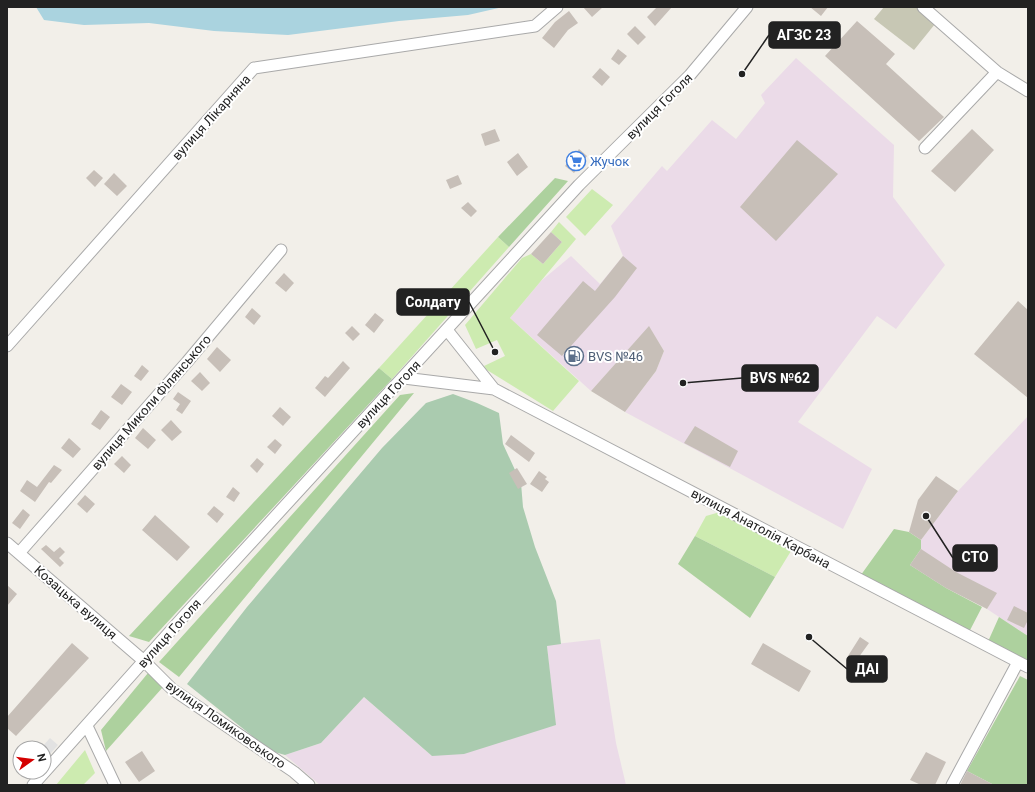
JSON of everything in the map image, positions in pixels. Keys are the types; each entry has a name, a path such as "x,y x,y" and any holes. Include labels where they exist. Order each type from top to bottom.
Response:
{"street":[{"name":"вулиця Лікарняна","path":"7,346 254,68 535,26 556,7"},
{"name":"вулиця Гоголя","path":"33,785 88,726 144,661 579,186 690,75 747,7"},
{"path":"923,7 997,72 1028,91"},
{"path":"925,148 997,72"},
{"name":"вулиця Миколи Філянського","path":"19,553 187,362 281,250"},
{"path":"447,330 494,389"},
{"path":"404,378 494,389"},
{"name":"вулиця Анатолія Карбана","path":"494,389 1023,665"},
{"name":"Козацька вулиця","path":"7,543 144,661"},
{"name":"вулиця Ломиковського","path":"144,661 172,689 294,772 309,785"},
{"path":"952,785 1023,665"},
{"path":"88,726 115,785"}],"shaded area":[{"path":"884,7 916,7 935,24 914,50 874,19"},
{"path":"796,58 894,145 893,197 945,265 896,329 877,316 798,422 872,469 843,529 625,412 656,371 664,351 649,327 591,391 510,318 541,281 571,256 600,284 623,256 611,226 662,166 667,171 712,120 736,139 765,103 761,95"},
{"path":"1028,416 1028,636 987,609 996,594 946,588 910,565 921,549 921,540 958,491"},
{"path":"600,639 616,743 626,785 320,785 285,755 321,743 364,697 432,756 555,725 547,645"},
{"path":"50,738 58,745 52,752 52,740 48,740"}],"green space":[{"path":"555,178 568,181 509,247 498,237"},
{"path":"592,189 613,205 585,236 566,217"},
{"path":"559,222 576,239 510,318 579,381 553,411 487,370 484,366 505,356 497,340 476,349 465,325 522,258 531,254 543,264 562,242 551,232"},
{"path":"498,237 509,247 392,379 379,368"},
{"path":"379,368 392,379 149,642 129,636"},
{"path":"414,393 179,677 159,662 400,395"},
{"path":"453,394 499,413 503,444 521,483 523,507 535,547 556,601 561,644 547,646 556,725 464,754 432,756 364,697 321,743 285,755 271,751 187,684 247,607 382,448 426,403"},
{"path":"720,512 791,551 775,577 695,536 706,516"},
{"path":"894,529 909,532 921,540 921,549 910,565 946,588 982,607 967,636 858,579"},
{"path":"695,536 775,577 750,618 678,564"},
{"path":"999,617 1028,636 1028,667 986,646"},
{"path":"148,673 163,687 106,751 101,730"},
{"path":"1020,676 1028,680 1028,785 994,785 967,771"},
{"path":"85,750 95,773 83,785 56,785"}],"water":[{"path":"36,7 503,7 468,15 399,21 288,35 214,31 149,23 84,25 44,20"}],"building":[{"path":"583,7 603,7 592,17"},
{"path":"657,7 672,7 655,26 647,17"},
{"path":"810,7 828,7 821,16"},
{"path":"569,11 578,23 568,30 554,48 542,38 555,22"},
{"path":"857,21 895,54 886,64 944,117 919,141 825,56"},
{"path":"635,26 646,37 638,45 627,34"},
{"path":"618,49 627,56 619,65 611,59"},
{"path":"600,68 610,77 602,86 592,77"},
{"path":"495,129 500,141 485,146 481,134"},
{"path":"972,129 994,150 955,192 931,171"},
{"path":"797,140 838,174 776,241 740,207"},
{"name":"Жучок","path":"579,149 587,156 574,173 565,166"},
{"path":"518,153 528,167 517,176 507,162"},
{"path":"94,170 103,178 95,187 86,178"},
{"path":"114,173 127,186 117,196 104,184"},
{"path":"458,175 462,184 450,189 446,180"},
{"path":"468,202 477,211 471,217 461,208"},
{"path":"551,232 562,242 543,264 531,254"},
{"path":"623,256 637,268 615,297 562,356 537,335 583,281 595,291"},
{"path":"284,273 294,283 286,292 275,283"},
{"path":"1018,301 1028,310 1028,398 974,354"},
{"path":"252,308 261,316 254,325 245,317"},
{"path":"375,313 384,320 374,333 365,325"},
{"path":"352,326 360,334 353,341 345,333"},
{"path":"649,326 664,351 656,371 625,412 591,391"},
{"path":"217,347 231,360 220,372 207,359"},
{"path":"343,361 350,368 325,397 315,388 325,376 328,378"},
{"path":"142,365 149,371 141,381 134,376"},
{"path":"200,372 210,383 202,391 191,381"},
{"path":"121,384 132,392 122,405 111,397"},
{"path":"178,392 191,401 182,414 176,410 180,404 173,399"},
{"path":"280,407 291,417 283,426 272,416"},
{"path":"101,410 110,417 100,430 91,424"},
{"path":"171,420 182,432 172,441 161,430"},
{"path":"695,426 738,451 730,467 684,443"},
{"path":"143,428 156,440 148,449 135,438"},
{"path":"511,435 535,453 529,462 505,444"},
{"path":"69,438 81,449 73,458 61,448"},
{"path":"275,439 282,445 275,454 267,447"},
{"path":"122,456 131,465 124,473 114,464"},
{"path":"257,458 264,464 257,473 250,466"},
{"path":"54,465 62,470 51,483 49,482 35,502 20,491 27,480 37,487"},
{"path":"517,468 527,484 518,489 509,473"},
{"path":"539,471 547,477 545,479 549,482 542,492 530,484"},
{"path":"936,476 958,491 921,540 909,532 918,500"},
{"path":"233,487 240,493 234,502 226,497"},
{"path":"85,495 95,504 87,513 77,504"},
{"path":"214,506 224,514 217,523 207,514"},
{"path":"23,509 30,515 20,529 12,523"},
{"path":"155,515 190,547 177,561 142,530"},
{"path":"46,545 54,552 60,547 65,552 59,558 64,563 60,567 41,549"},
{"path":"921,549 956,572 997,593 987,609 946,588 910,565"},
{"path":"7,585 17,594 7,606"},
{"path":"1014,606 1028,613 1028,620 1024,628 1007,620"},
{"path":"860,637 869,643 856,661 848,656"},
{"path":"72,643 89,658 16,736 7,728 7,717"},
{"path":"763,643 811,671 799,692 751,664"},
{"path":"142,751 155,771 139,782 125,762"},
{"path":"926,752 946,762 935,785 921,785 910,780"},
{"path":"967,771 994,785 960,785"}],"place":[{"name":"АГЗС 23","path":"742,74"},
{"name":"Жучок","path":"576,161"},
{"name":"Солдату","path":"495,352"},
{"name":"BVS №46","path":"574,356"},
{"name":"BVS №62","path":"683,383"},
{"name":"СТО","path":"926,516"},
{"name":"ДАІ","path":"809,637"}]}
